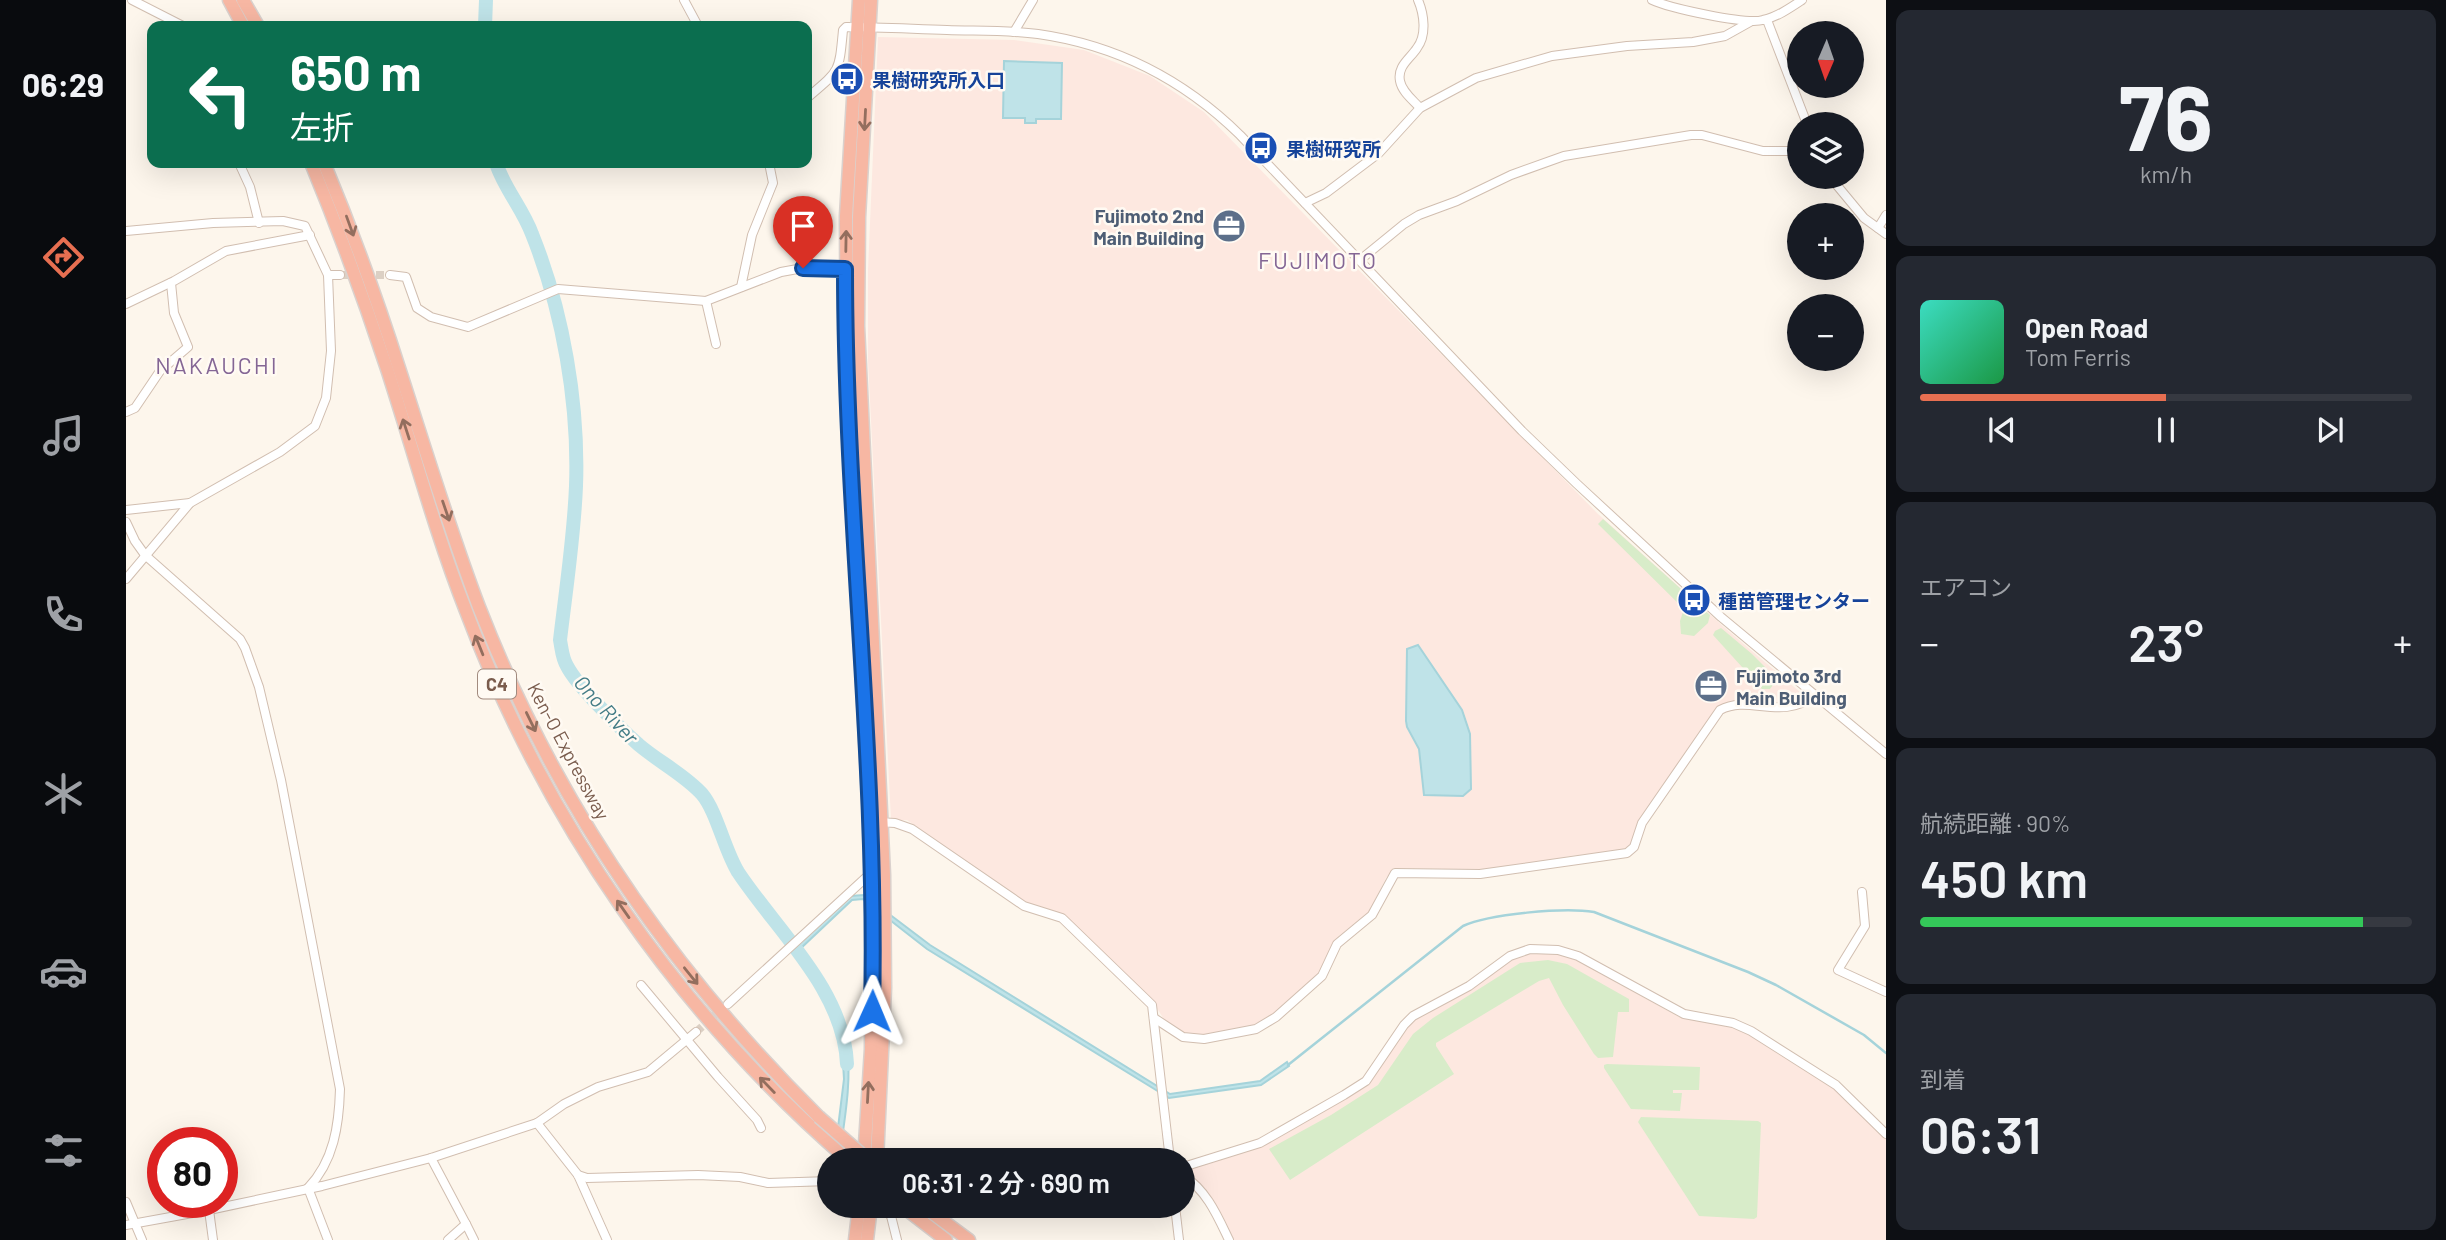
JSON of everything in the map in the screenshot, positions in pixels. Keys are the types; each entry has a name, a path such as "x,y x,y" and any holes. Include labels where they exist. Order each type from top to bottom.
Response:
{"highway":[{"path":"229,0 240,21"},
{"path":"243,0 255,21"},
{"path":"859,0 864,27 858,326 876,822 872,873 871,1049 867,1148"},
{"path":"871,0 864,27 847,193 845,269 847,393 885,988 878,1148"},
{"name":"Ken-O Expressway","path":"313,168 361,291 466,612 509,711 538,769 574,834 632,921 704,1015 752,1070 835,1148"},
{"name":"Ken-O Expressway","path":"326,168 373,289 479,608 552,765 608,863 681,964 761,1058 853,1148"},
{"path":"855,1240 858,1218"},
{"path":"867,1240 870,1218"},
{"path":"918,1218 946,1240"},
{"path":"939,1218 969,1240"}],"street":[{"path":"132,0 173,21"},
{"path":"684,0 695,21"},
{"path":"1014,32 1033,0"},
{"path":"1418,0 1424,20 1422,37 1419,47 1401,70 1399,80 1420,108"},
{"path":"1652,0 1683,11 1750,22"},
{"path":"1305,203 1326,193 1379,153 1420,108 1476,78 1538,58 1627,46 1693,42 1725,36 1750,22 1767,19 1802,0"},
{"path":"1767,19 1802,112"},
{"path":"812,94 839,67 842,30 846,27 864,27 1014,32 1055,37 1100,48 1154,71 1197,97 1220,116 1522,431 1577,484 1721,617 1886,754"},
{"path":"1360,260 1419,215 1457,201 1511,175 1564,156 1691,135 1762,151 1787,150"},
{"path":"241,168 250,187 259,223"},
{"path":"741,287 752,235 773,183 770,168"},
{"path":"1838,189 1864,218 1886,234"},
{"path":"1878,228 1886,215"},
{"path":"126,231 213,223 283,221 305,226 328,275 331,351 326,398 315,426 280,452 190,503 126,579"},
{"path":"126,304 226,251 310,235"},
{"path":"390,275 406,277 417,308 430,317 468,327 558,289 706,301 780,272 803,268 845,269"},
{"path":"328,275 340,275"},
{"path":"126,412 135,408 160,371 188,347 174,313 171,282"},
{"path":"706,301 716,344"},
{"path":"126,510 190,503"},
{"path":"126,522 145,555 232,630 245,648 259,687 281,780 340,1089 336,1136 325,1166 308,1188"},
{"path":"1154,1018 1176,1034 1191,1039 1245,1032 1266,1023 1322,976 1337,944 1372,915 1395,873 1480,874 1627,853 1634,847 1642,823 1720,710 1737,706 1796,706 1815,695"},
{"path":"876,822 905,825 1024,906 1062,918 1152,1005 1169,1148"},
{"path":"728,1004 872,873"},
{"path":"1862,892 1866,926 1838,970 1886,992"},
{"path":"1195,1163 1260,1143 1366,1081 1413,1016 1469,986 1510,956 1530,949 1547,948 1578,956 1684,1014 1733,1023 1751,1031 1836,1085 1886,1133"},
{"path":"641,985 761,1128"},
{"path":"238,1204 322,1186 431,1158 537,1123 564,1104 598,1087 648,1072 696,1032"},
{"path":"537,1123 578,1175 607,1240"},
{"path":"431,1158 474,1240"},
{"path":"578,1175 587,1178 698,1175 740,1177 768,1183 817,1181"},
{"path":"1195,1184 1209,1200 1229,1240"},
{"path":"308,1188 328,1240"},
{"path":"126,1202 142,1240"},
{"path":"126,1225 168,1218"},
{"path":"210,1218 213,1240"},
{"path":"892,1218 897,1240"},
{"path":"1176,1218 1179,1240"},
{"path":"449,1240 466,1224"}],"shaded area":[{"path":"878,37 1014,40 1084,50 1150,76 1204,112 1598,514 1807,698 1797,704 1728,704 1678,765 1639,820 1632,842 1624,850 1570,856 1494,870 1398,868 1386,878 1369,912 1339,936 1319,973 1278,1012 1262,1023 1250,1028 1201,1035 1182,1033 1167,1024 1153,1002 1066,918 1057,912 1025,903 907,820 891,820 868,361 868,270"},
{"path":"1531,952 1560,955 1578,961 1681,1018 1731,1026 1747,1033 1832,1087 1886,1139 1886,1240 1233,1240 1211,1198 1195,1180 1195,1168 1271,1141 1357,1092 1373,1079 1394,1044 1414,1020 1459,996 1505,963"}],"green space":[{"path":"1603,519 1710,615 1708,623 1694,636 1681,634 1680,621 1684,609 1598,524"},
{"path":"1721,628 1767,669 1775,682 1770,689 1762,689 1713,635"},
{"path":"1548,960 1567,964 1629,999 1629,1012 1618,1012 1613,1057 1598,1058 1594,1054 1549,978 1539,981 1436,1043 1454,1074 1290,1180 1269,1149 1378,1085 1413,1034 1433,1018 1520,963"},
{"path":"1607,1064 1700,1067 1699,1090 1673,1090 1673,1093 1682,1093 1680,1111 1631,1109 1604,1068"},
{"path":"1641,1117 1761,1123 1757,1217 1699,1216 1638,1122"}],"water":[{"path":"1004,61 1062,63 1061,119 1036,119 1036,123 1025,123 1025,118 1003,118"},
{"path":"1418,645 1462,710 1470,734 1471,789 1463,796 1424,795 1419,749 1406,721 1407,649"},
{"path":"864,895 930,945 1170,1094 1260,1081 1287,1062 1289,1066 1261,1085 1169,1098 927,949 863,899 852,900 800,949 796,945 850,896"},
{"path":"847,1045 849,1074 841,1148 835,1148 844,1079 842,1046"}],"waterway":[{"name":"Ono River","path":"485,21 486,0"},
{"name":"Ono River","path":"498,168 528,225 543,264 560,326 572,391 576,486 560,640 564,660 580,685 622,729 702,794 738,872 821,986 843,1037 847,1064"},
{"path":"1288,1065 1463,926 1508,915 1565,910 1594,912 1748,972 1864,1035 1886,1053"}],"tunnel":[{"path":"340,275 390,275"},
{"path":"696,1032 722,1009"}],"place":[{"name":"果樹研究所入口","path":"847,79"},
{"name":"果樹研究所","path":"1261,148"},
{"name":"Fujimoto 2nd Main Building","path":"1229,226"},
{"name":"種苗管理センター","path":"1694,600"},
{"name":"Fujimoto 3rd Main Building","path":"1711,686"}],"district":[{"name":"FUJIMOTO","path":"1318,260"},
{"name":"NAKAUCHI","path":"217,365"}],"route":[{"path":"803,268 845,269 847,393 872,873 872,1011"}]}
